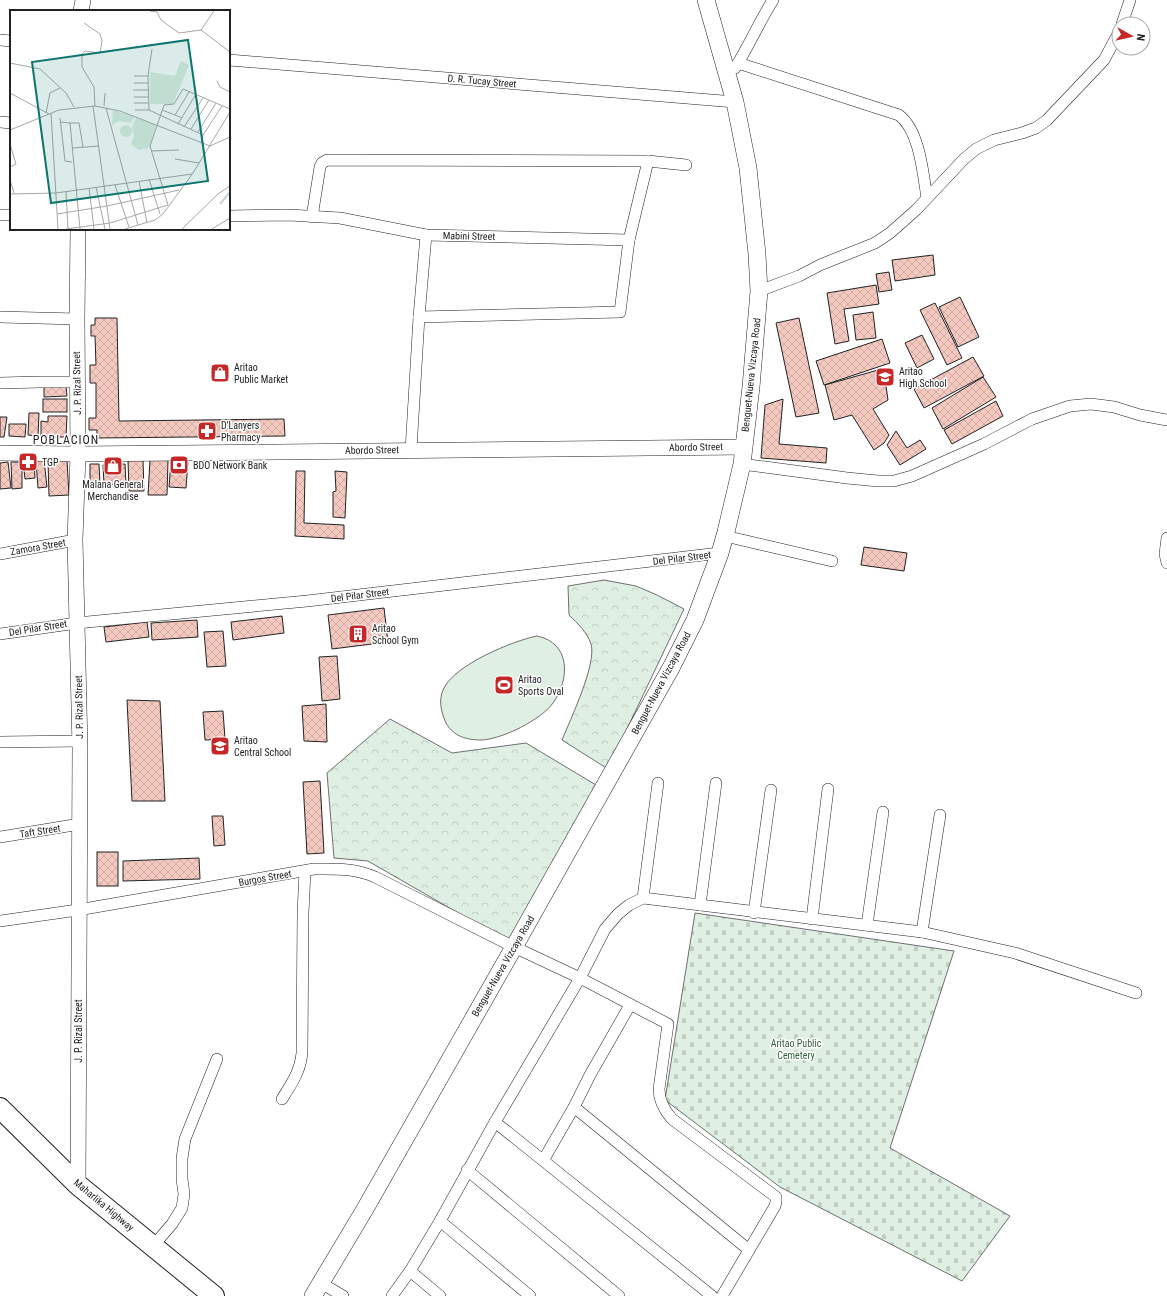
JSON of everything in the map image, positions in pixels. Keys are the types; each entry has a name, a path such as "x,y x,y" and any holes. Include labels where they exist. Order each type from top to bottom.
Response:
{"highway":[{"name":"Maharlika Highway","path":"0,1108 78,1186 214,1296"}],"main road":[{"name":"Benguet-Nueva Vizcaya Road","path":"317,1290 369,1202 672,666 695,620 720,553 742,464 751,387 759,291 757,254 748,168 735,102 706,0"}],"street":[{"path":"81,10 83,0"},
{"path":"728,78 747,49 765,12 773,0"},
{"path":"1125,16 1130,0"},
{"path":"0,40 10,41"},
{"path":"759,291 875,243 901,224 964,159 976,149 994,140 1029,130 1048,120 1104,60 1111,47"},
{"name":"D. R. Tucay Street","path":"230,60 735,102"},
{"path":"738,63 899,115 905,120 911,130 917,146 927,198"},
{"path":"0,122 10,123"},
{"path":"312,217 320,167 322,163 327,160 648,161 686,164"},
{"path":"419,317 620,312 629,240 648,161"},
{"name":"Mabini Street","path":"230,216 289,215 340,218 426,235 629,240"},
{"name":"J. P. Rizal Street","path":"78,230 78,454 75,540 80,741 78,910 78,1186"},
{"path":"411,450 419,317 426,235"},
{"path":"0,317 77,319"},
{"path":"0,383 77,382"},
{"path":"742,464 862,480 894,481 912,476 984,444 1032,419 1070,406 1091,404 1114,407 1140,415 1167,420"},
{"name":"Abordo Street","path":"0,453 78,454 744,447"},
{"path":"725,536 832,561"},
{"path":"1167,538 1167,563"},
{"name":"Zamora Street","path":"0,554 75,540"},
{"name":"Del Pilar Street","path":"0,634 77,622 306,601 720,553"},
{"path":"0,742 80,741"},
{"path":"643,898 658,783"},
{"path":"700,905 716,783"},
{"path":"754,913 771,790"},
{"path":"812,919 828,790"},
{"path":"867,925 883,812"},
{"path":"922,932 940,815"},
{"name":"Taft Street","path":"0,837 80,824"},
{"name":"Burgos Street","path":"0,921 78,910 305,871 346,869 363,872 376,877 514,947 580,978 668,1024 659,1089 659,1095 664,1110 672,1119 776,1197 776,1204 749,1250"},
{"path":"282,1099 297,1075 300,1068 302,1053 303,913 305,871"},
{"path":"392,1296 440,1221 467,1170 580,978 605,929 628,905 643,898 754,913 922,932 1015,953 1136,993"},
{"path":"544,1159 630,1005"},
{"path":"153,1246 172,1224 182,1208 184,1194 182,1158 185,1139 217,1059"},
{"path":"574,1107 749,1250 722,1296"},
{"path":"495,1122 544,1159 712,1296"},
{"path":"467,1170 619,1296"},
{"path":"440,1221 530,1296"},
{"path":"410,1270 440,1296"},
{"path":"317,1290 343,1296"}],"green space":[{"path":"604,580 636,586 684,609 608,769 562,740 587,678 592,653 591,644 587,636 582,628 569,615 568,586"},
{"name":"Aritao Sports Oval","path":"537,636 548,640 556,646 564,663 564,673 559,694 553,703 540,716 531,722 520,728 490,739 476,740 461,737 453,732 446,723 441,706 442,692 450,679 485,655 513,643"},
{"path":"390,719 452,753 526,743 596,785 512,944 368,861 334,858 327,773"},
{"name":"Aritao Public Cemetery","path":"695,913 954,951 890,1148 1010,1216 962,1281 780,1187 665,1100"}],"building":[{"path":"933,255 935,275 895,281 892,260"},
{"path":"889,272 892,290 879,292 876,274"},
{"path":"876,285 879,304 844,309 849,341 835,344 827,293"},
{"path":"960,297 979,337 958,347 939,307"},
{"path":"935,303 962,358 947,365 920,310"},
{"path":"873,312 876,338 856,340 853,315"},
{"path":"95,318 117,318 119,421 284,419 285,436 97,438 97,430 89,430 89,418 96,418 96,383 90,383 90,365 96,365 95,336 91,336 91,325 95,325"},
{"path":"799,318 819,413 796,417 776,323"},
{"path":"922,335 934,359 917,368 905,343"},
{"path":"882,339 890,363 824,385 816,361"},
{"path":"973,357 984,376 924,408 914,389"},
{"path":"878,370 884,372 888,400 873,409 889,435 884,443 874,450 852,415 834,420 825,385"},
{"path":"983,377 996,397 943,429 932,408"},
{"path":"66,386 67,396 44,397 44,387"},
{"path":"43,399 67,399 67,412 43,412"},
{"path":"783,399 779,444 827,448 826,463 761,458 765,405"},
{"path":"996,401 1003,416 952,444 944,430"},
{"path":"29,413 39,413 38,436 28,435"},
{"path":"48,416 67,416 66,437 41,437 41,421 48,422"},
{"path":"0,417 7,417 4,437 0,437"},
{"path":"9,424 26,424 25,437 9,436"},
{"path":"896,431 907,448 920,440 926,449 900,465 887,445"},
{"path":"34,460 35,478 25,479 23,461"},
{"path":"44,460 47,487 38,488 36,461"},
{"path":"67,460 69,495 49,496 48,461"},
{"path":"128,460 143,460 144,491 129,491"},
{"path":"150,460 168,460 167,495 148,495"},
{"path":"171,461 188,462 186,488 169,487"},
{"path":"8,462 11,488 0,489 0,463"},
{"path":"11,462 22,462 22,488 12,489"},
{"path":"90,464 99,464 100,483 90,483"},
{"path":"125,464 126,484 104,485 103,465"},
{"path":"296,471 305,471 304,523 344,525 344,539 295,536"},
{"path":"335,471 347,472 345,518 333,517 333,492 336,491"},
{"path":"864,547 907,553 904,571 861,565"},
{"name":"Aritao School Gym","path":"384,608 388,642 332,649 328,615"},
{"path":"282,616 284,633 233,640 231,622"},
{"path":"197,620 198,637 152,640 151,623"},
{"path":"147,622 149,637 106,642 104,627"},
{"path":"223,631 226,666 207,667 204,632"},
{"path":"337,656 340,699 322,701 319,657"},
{"path":"127,700 160,701 165,801 132,801"},
{"path":"326,704 327,742 304,741 302,706"},
{"path":"223,711 225,739 205,740 203,712"},
{"path":"320,781 324,853 307,854 303,782"},
{"path":"212,816 223,816 225,845 214,846"},
{"path":"97,852 118,852 118,886 97,886"},
{"path":"199,858 200,879 123,881 123,861"}],"place":[{"name":"Aritao Public Market","path":"220,373"},
{"name":"Aritao High School","path":"885,377"},
{"name":"D'Lanyers Pharmacy","path":"207,431"},
{"name":"TGP","path":"28,462"},
{"name":"BDO Network Bank","path":"179,465"},
{"name":"Malana General Merchandise","path":"113,466"},
{"name":"Aritao School Gym","path":"358,634"},
{"name":"Aritao Sports Oval","path":"504,685"},
{"name":"Aritao Central School","path":"220,746"}],"district":[{"name":"POBLACION","path":"66,440"}]}
